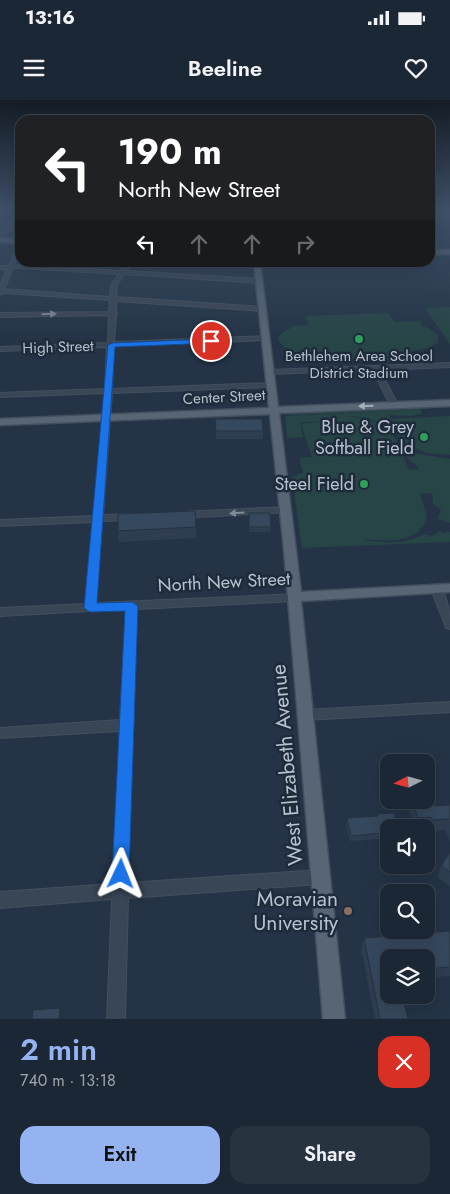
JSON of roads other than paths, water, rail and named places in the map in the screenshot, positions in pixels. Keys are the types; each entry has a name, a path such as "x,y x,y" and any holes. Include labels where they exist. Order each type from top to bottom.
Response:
{"main road":[{"name":"West Elizabeth Avenue","path":"257,267 276,410 334,1019"},
{"name":"Center Street","path":"0,422 450,403"},
{"name":"North New Street","path":"295,597 450,588"}],"street":[{"path":"15,256 0,292 262,309"},
{"path":"0,268 15,266"},
{"path":"39,267 258,281"},
{"path":"90,608 109,391 114,284 126,267"},
{"path":"0,316 104,312 114,314"},
{"name":"High Street","path":"0,349 266,338"},
{"path":"270,372 450,365"},
{"path":"376,368 394,405"},
{"path":"0,395 272,385"},
{"path":"174,515 286,510"},
{"path":"0,523 141,516"},
{"path":"436,589 450,625"},
{"name":"North New Street","path":"0,612 295,597"},
{"path":"116,1019 132,606"},
{"path":"306,716 450,707"},
{"path":"0,733 126,725"},
{"path":"0,900 320,878"}],"place":[{"name":"Bethlehem Area School District Stadium","path":"359,339"},
{"name":"Blue & Grey Softball Field","path":"424,437"},
{"name":"Steel Field","path":"364,484"},
{"name":"Moravian University","path":"348,911"}]}
